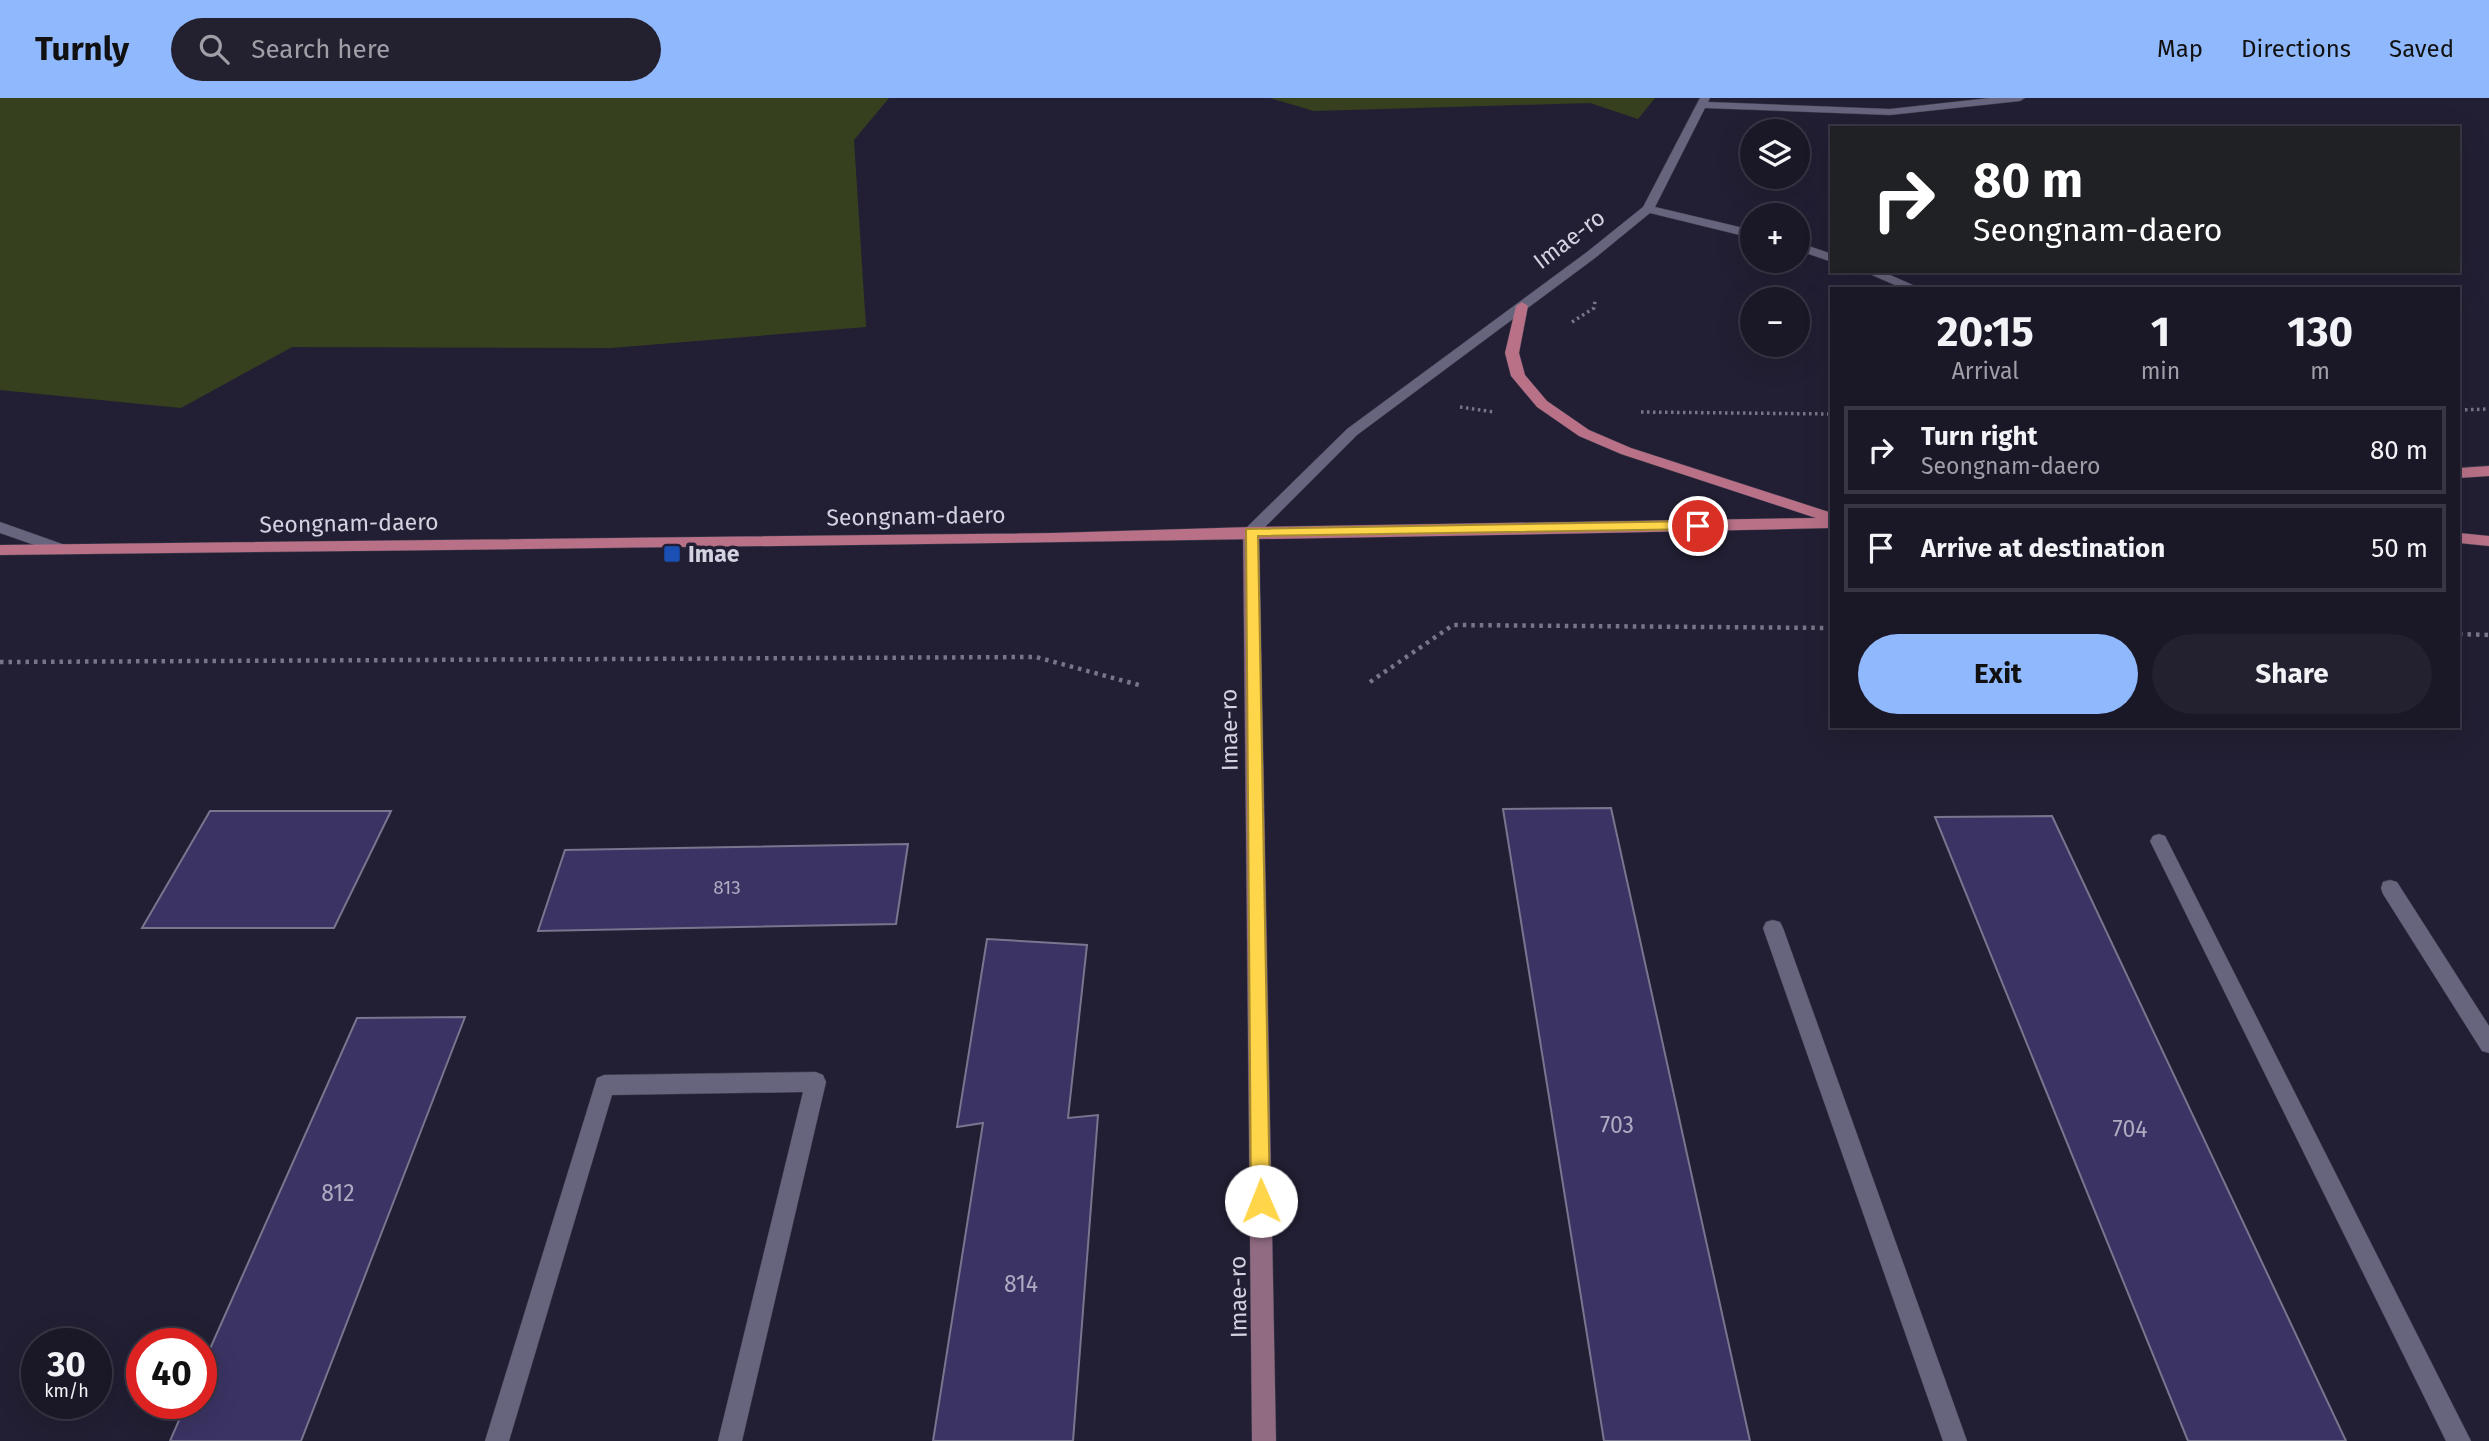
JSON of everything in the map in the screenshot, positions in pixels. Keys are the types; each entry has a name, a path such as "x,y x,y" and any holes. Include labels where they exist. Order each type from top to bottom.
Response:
{"main road":[{"path":"1522,306 1512,353 1518,376 1542,404 1584,433 1626,452 1830,520"},
{"path":"2460,473 2489,471"},
{"name":"Seongnam-daero","path":"0,550 1053,538 1830,521"},
{"path":"2460,538 2489,541"}],"street":[{"path":"1703,102 1890,112 2020,98"},
{"name":"Imae-ro","path":"1264,1441 1251,532 1352,432 1648,209 1703,102"},
{"path":"1648,209 1740,231"},
{"path":"1810,250 1830,257"},
{"path":"1875,273 1911,287"},
{"path":"0,527 60,549"},
{"path":"2159,841 2459,1441"},
{"path":"2390,888 2489,1044"},
{"path":"1773,928 1955,1441"},
{"path":"497,1441 604,1086 816,1082 730,1441"}],"path":[{"path":"2460,410 2489,409"},
{"path":"1639,412 1830,414"},
{"path":"1370,682 1452,625 1830,628"},
{"path":"2460,634 2489,635"},
{"path":"0,662 1036,657 1139,685"}],"green space":[{"path":"0,98 889,98 854,140 866,327 611,348 292,347 181,408 0,390"},
{"path":"1270,98 1655,98 1638,119 1590,103 1314,111"}],"building":[{"path":"1611,808 1750,1441 1604,1441 1503,809"},
{"path":"210,811 391,811 334,928 142,928"},
{"path":"2052,816 2346,1441 2188,1441 1935,817"},
{"path":"908,844 896,924 538,931 565,850"},
{"path":"987,939 1087,945 1068,1118 1098,1115 1073,1441 933,1441 983,1123 957,1127"},
{"path":"465,1017 301,1441 170,1441 180,1419 217,1419 217,1333 357,1018"}],"place":[{"name":"Imae","path":"672,554"}],"route":[{"path":"1261,1201 1251,532 1698,526"}]}
